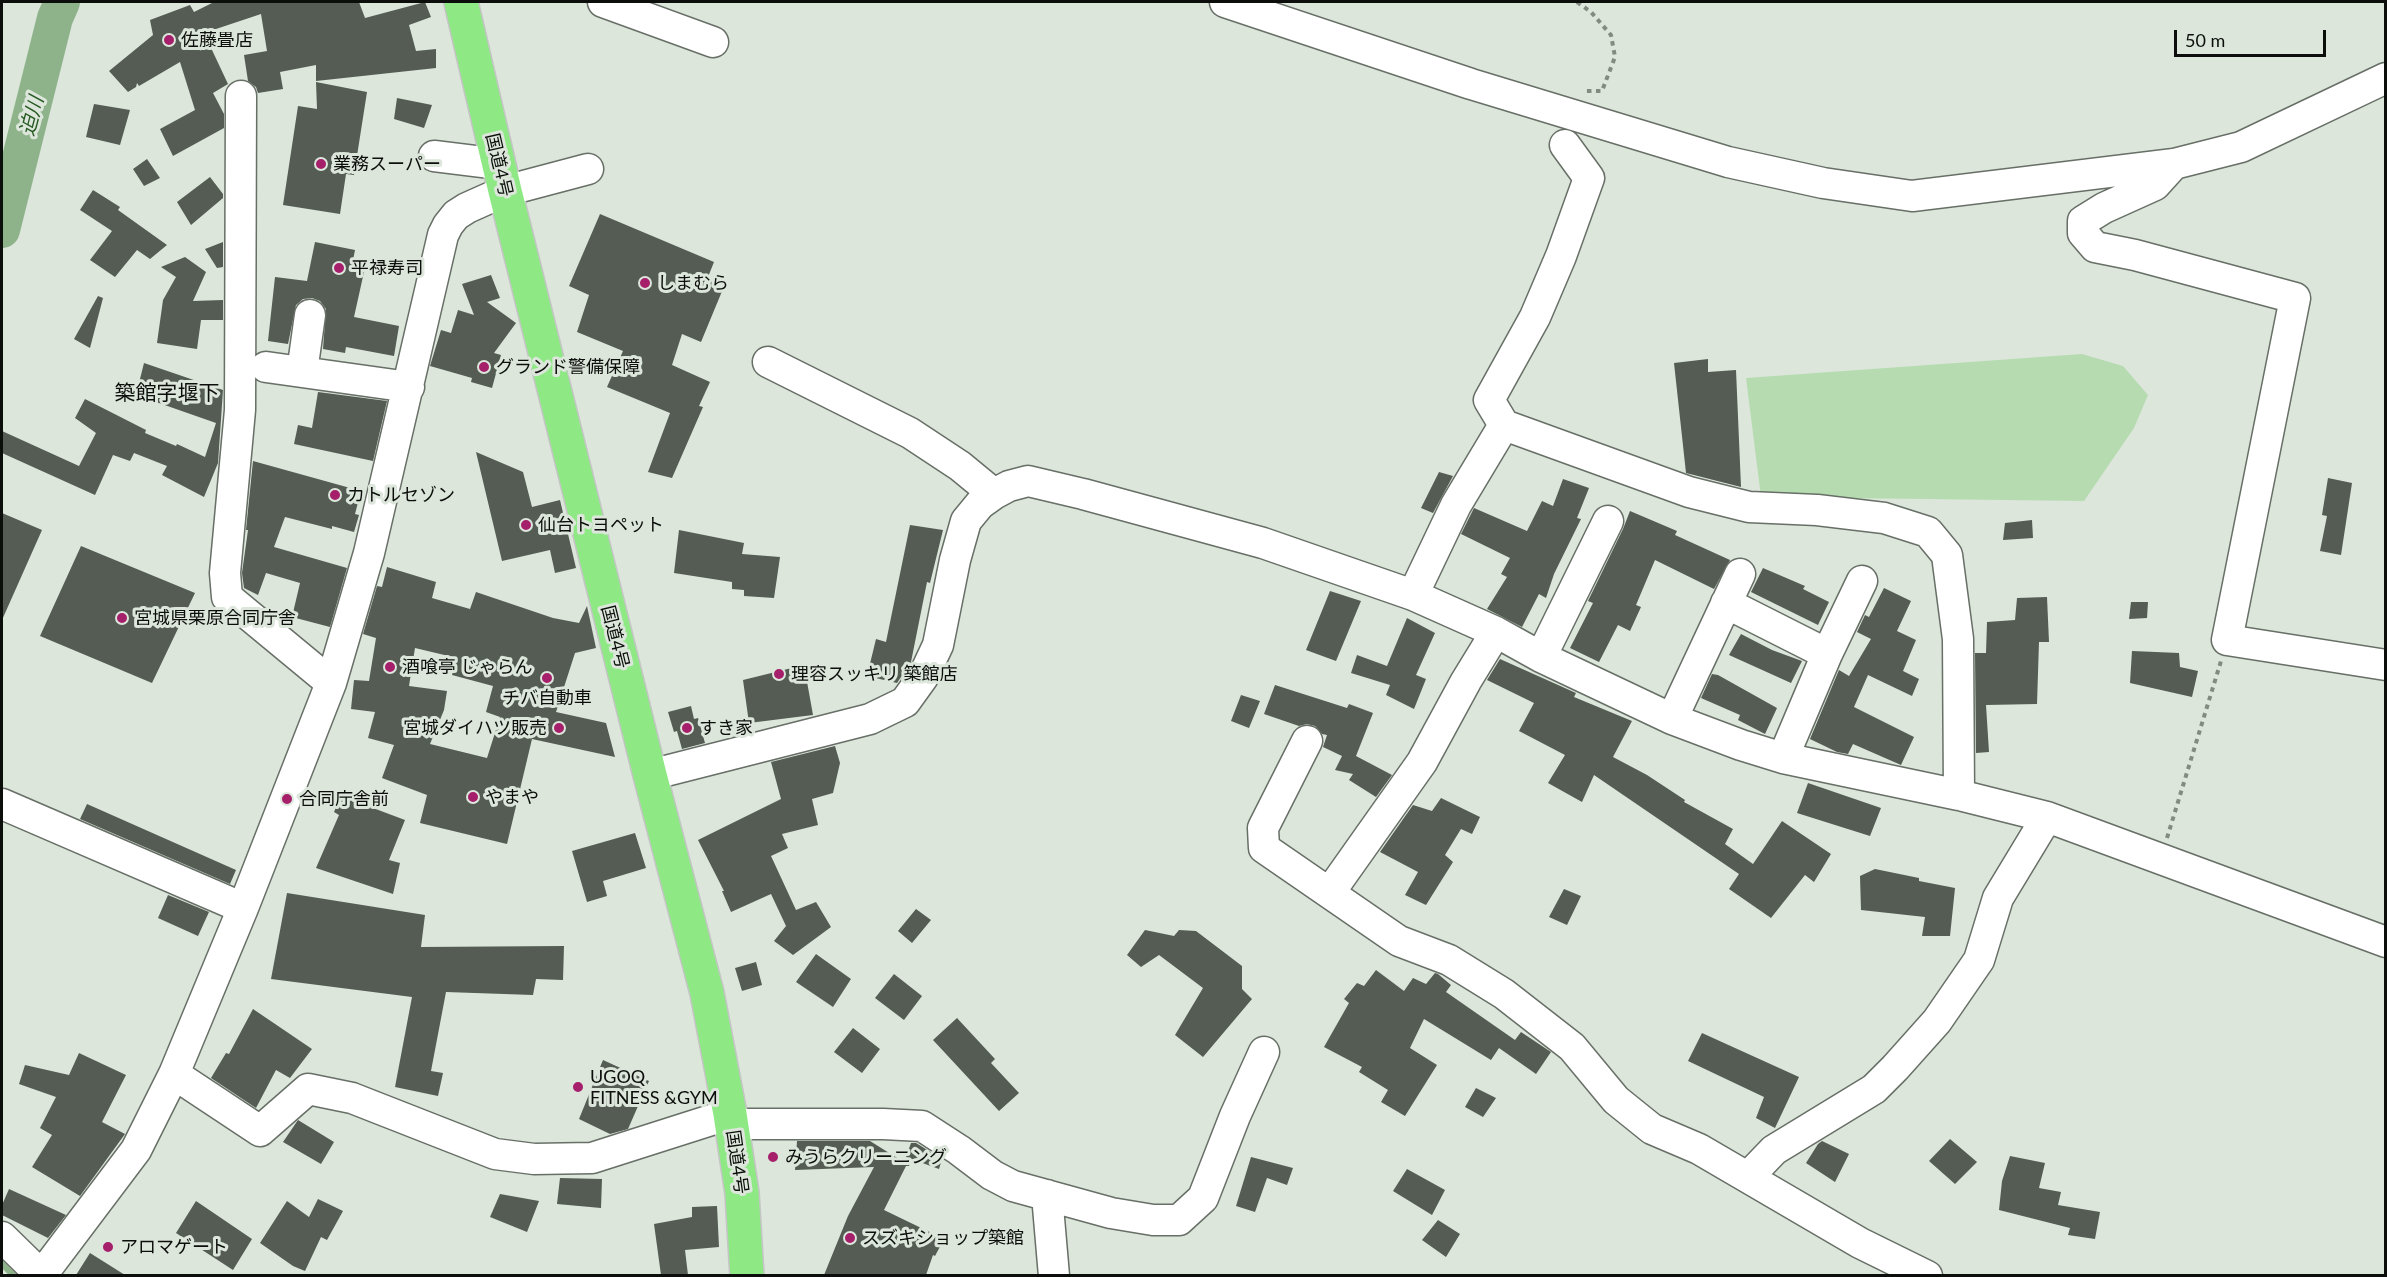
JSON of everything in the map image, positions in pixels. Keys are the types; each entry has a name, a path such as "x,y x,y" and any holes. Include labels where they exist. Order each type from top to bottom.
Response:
{"highway":[{"name":"国道4号","path":"461,2 502,178 650,775 707,993 731,1119 742,1193 747,1275"}],"street":[{"path":"603,2 713,42"},
{"path":"1225,2 1471,84 1728,162 1823,183 1912,196 2174,164 2241,147 2385,78"},
{"path":"241,96 240,410 225,573 227,597 331,683"},
{"path":"1565,145 1589,178 1561,256 1535,317 1489,400 1504,425 1689,492 1749,507 1817,510 1884,518 1928,532 1947,555 1958,639 1959,795"},
{"path":"434,156 502,178 588,169"},
{"path":"2174,164 2155,185 2104,208 2083,221 2083,233 2095,247 2135,255 2295,298 2227,640 2385,665"},
{"path":"2,1237 42,1275 136,1150 174,1074 243,908 331,683 369,553 443,236 456,215 502,178"},
{"path":"302,372 310,315"},
{"path":"768,362 910,433 960,466 994,495"},
{"path":"266,367 409,387"},
{"path":"1413,595 1456,505 1504,425"},
{"path":"650,775 870,719 905,702 923,677 938,645 955,560 966,521 980,504 1009,486 1028,481 1263,543 1413,595 1496,632 1541,657 1672,719 1783,758 1959,795 2047,817 2385,942"},
{"path":"1541,657 1608,521"},
{"path":"1672,719 1740,574"},
{"path":"1783,758 1827,654 1862,581"},
{"path":"1726,603 1827,654"},
{"path":"1330,892 1422,762 1466,681 1496,632"},
{"path":"1307,741 1263,828 1264,848 1399,941 1449,960 1504,994 1572,1047 1616,1100 1652,1129 1699,1149 1854,1240 1927,1275"},
{"path":"2,804 243,908"},
{"path":"1748,1177 1774,1150 1874,1089 1937,1021 1978,960 1998,897 2047,817"},
{"path":"174,1074 260,1131 308,1089 352,1098 495,1154 534,1159 592,1158 731,1119 922,1126 992,1175 1013,1186 1111,1213 1153,1220 1179,1220 1203,1198 1235,1116 1264,1052"},
{"path":"1047,1195 1054,1275"}],"path":[{"path":"1576,89 1587,92 1602,91 1615,57 1611,35 1591,12 1577,2"},
{"path":"2161,859 2202,730 2227,640"}],"green space":[{"path":"2082,354 2123,366 2148,395 2134,428 2084,501 1761,497 1746,378"}],"building":[{"path":"214,2 359,2 365,18 425,2 431,17 409,25 416,51 436,49 436,68 316,81 316,65 280,72 283,89 258,93 256,87 248,81 244,55 267,51 261,14 204,33 228,84 213,93 224,114 224,128 173,156 160,129 195,110 180,62 139,86 137,83 136,87 128,92 109,71 153,35 150,20 190,5 194,12"},
{"path":"316,82 367,92 354,175 346,174 340,214 283,205 298,106 317,109"},
{"path":"397,98 432,105 424,128 394,119"},
{"path":"94,104 130,110 120,145 86,137"},
{"path":"147,159 160,178 144,186 133,169"},
{"path":"210,177 223,194 223,198 191,225 177,202"},
{"path":"93,190 120,207 118,210 167,245 150,259 137,250 115,277 90,260 112,231 80,210"},
{"path":"600,214 714,262 708,277 725,284 701,342 682,334 672,365 710,382 699,406 703,407 672,478 648,472 670,413 607,387 623,351 577,332 589,295 569,286"},
{"path":"223,242 223,267 217,268 205,249"},
{"path":"315,242 355,250 353,260 366,263 354,317 399,326 394,356 346,347 345,353 323,349 326,309 320,301 312,298 303,299 296,305 288,344 268,341 275,277 307,281"},
{"path":"185,257 206,272 193,301 223,300 223,320 201,320 197,349 157,343 163,300 176,277 161,267"},
{"path":"491,275 500,298 487,302 516,323 494,353 501,355 492,388 471,382 472,378 430,366 441,330 451,333 458,310 474,315 462,284"},
{"path":"98,296 103,298 90,348 74,339"},
{"path":"1708,359 1708,372 1736,370 1741,487 1686,473 1674,363"},
{"path":"144,363 223,390 218,463 204,497 162,475 167,466 134,453 130,461 113,455 95,495 2,453 2,431 79,466 96,433 75,418 85,399 146,430 145,433 205,457 216,423 136,395"},
{"path":"318,392 387,401 373,461 294,444 298,425 312,428"},
{"path":"476,452 523,472 532,507 560,500 576,568 555,573 550,550 502,561"},
{"path":"253,461 361,491 355,514 359,515 354,532 285,517 274,547 347,568 330,627 292,617 300,583 266,573 258,595 244,588 242,573"},
{"path":"1439,472 1453,476 1433,513 1421,508"},
{"path":"2328,478 2352,483 2341,555 2320,551 2327,516 2322,515"},
{"path":"1563,479 1589,488 1577,518 1581,519 1554,574 1546,598 1539,594 1522,627 1487,609 1507,577 1501,574 1510,558 1461,534 1474,508 1527,531 1542,501 1553,506"},
{"path":"1630,511 1677,531 1675,535 1730,560 1714,589 1655,560 1636,605 1641,607 1630,631 1618,625 1599,662 1570,648 1593,603 1588,601"},
{"path":"2,513 42,530 2,620"},
{"path":"2032,520 2033,538 2003,540 2005,523"},
{"path":"910,525 943,530 930,583 927,582 911,662 897,683 867,676 876,639 886,642"},
{"path":"679,530 744,543 742,554 780,557 774,598 744,596 744,590 732,589 732,582 674,573"},
{"path":"81,546 195,593 152,683 40,636"},
{"path":"387,567 436,582 432,598 470,609 476,592 553,618 579,623 587,606 596,648 575,653 556,712 606,723 615,757 532,739 507,844 420,823 427,795 382,778 394,745 368,738 375,712 351,709 354,680 369,681 376,638 363,634 377,586 382,587","holes":["415,648 457,658 452,675 493,686 486,712 500,717 487,758 430,744 444,710 447,691 409,686"]},
{"path":"1763,568 1805,586 1803,589 1829,602 1818,625 1751,592"},
{"path":"1884,588 1911,601 1897,631 1916,640 1903,671 1919,679 1912,696 1868,675 1854,707 1914,737 1901,765 1853,744 1848,754 1837,752 1810,739 1839,670 1849,676 1871,639 1857,632 1865,615 1869,617"},
{"path":"1330,591 1361,601 1336,661 1306,650"},
{"path":"2047,597 2049,642 2039,642 2037,704 1986,705 1989,752 1976,753 1975,653 1986,653 1987,622 2015,620 2017,598"},
{"path":"2131,602 2148,602 2147,618 2129,619"},
{"path":"1407,618 1435,633 1416,675 1426,679 1414,709 1386,695 1390,685 1351,673 1357,655 1387,666"},
{"path":"1741,634 1772,650 1802,661 1791,683 1729,655"},
{"path":"2132,651 2179,653 2180,667 2198,671 2192,697 2130,683"},
{"path":"1500,659 1576,693 1574,697 1632,721 1613,757 1647,775 1685,800 1684,802 1733,829 1725,844 1753,864 1782,821 1831,854 1814,882 1805,875 1771,918 1729,889 1739,874 1594,775 1582,802 1548,783 1565,755 1519,731 1534,703 1487,680"},
{"path":"804,665 813,715 749,723 743,680"},
{"path":"1712,674 1718,675 1777,708 1765,734 1738,720 1740,715 1701,698"},
{"path":"1275,685 1347,708 1349,704 1373,713 1356,756 1392,775 1376,797 1349,780 1353,774 1335,770 1342,756 1323,747 1327,735 1322,734 1315,726 1307,724 1299,726 1264,714"},
{"path":"1241,695 1260,701 1249,728 1231,721"},
{"path":"691,706 694,719 698,718 705,743 682,749 668,712"},
{"path":"835,746 840,763 833,793 812,799 818,825 782,834 788,848 771,856 796,910 816,902 831,927 793,955 774,941 786,926 771,894 731,912 722,891 724,891 698,840 781,799 771,762"},
{"path":"1808,783 1881,808 1870,836 1797,813"},
{"path":"341,796 405,820 389,860 400,863 393,894 316,868 339,815 334,812"},
{"path":"1441,798 1480,817 1472,834 1461,829 1445,855 1453,862 1426,905 1405,895 1418,872 1380,852 1413,805 1432,811"},
{"path":"87,804 236,870 230,884 80,819"},
{"path":"635,833 646,868 603,881 607,896 587,902 572,851"},
{"path":"1875,869 1955,888 1950,936 1922,936 1925,917 1861,910 1860,876"},
{"path":"1564,889 1581,896 1567,925 1549,917"},
{"path":"287,893 425,915 421,947 564,946 563,980 536,979 533,995 446,992 431,1071 443,1073 438,1096 395,1087 412,997 271,979"},
{"path":"168,895 209,912 198,936 158,918"},
{"path":"916,909 931,920 912,943 898,931"},
{"path":"1145,930 1174,936 1179,930 1196,931 1242,966 1242,989 1252,999 1203,1057 1175,1035 1203,988 1159,955 1141,967 1127,955"},
{"path":"816,954 851,979 833,1007 796,982"},
{"path":"756,962 762,985 742,991 735,968"},
{"path":"1376,970 1404,991 1413,978 1426,984 1435,973 1438,974 1451,985 1446,992 1515,1040 1521,1032 1551,1052 1536,1074 1499,1048 1491,1060 1424,1019 1410,1048 1437,1065 1405,1116 1381,1102 1388,1090 1359,1072 1362,1067 1324,1047 1349,1003 1344,999 1357,983 1364,986"},
{"path":"894,974 922,996 904,1020 875,998"},
{"path":"253,1009 312,1049 290,1078 276,1070 256,1108 211,1078 226,1053 229,1054"},
{"path":"957,1018 995,1059 991,1063 1019,1093 999,1111 933,1040"},
{"path":"853,1028 880,1049 862,1073 834,1052"},
{"path":"1702,1033 1799,1077 1775,1128 1756,1118 1764,1097 1688,1061"},
{"path":"79,1053 126,1075 102,1122 125,1134 80,1196 32,1167 52,1135 40,1128 56,1097 19,1084 25,1065 69,1075"},
{"path":"603,1060 649,1081 628,1129 610,1134 579,1119"},
{"path":"1476,1088 1496,1098 1483,1117 1465,1107"},
{"path":"298,1120 334,1142 321,1164 283,1142"},
{"path":"1950,1139 1977,1162 1955,1184 1929,1161"},
{"path":"797,1141 870,1141 910,1166 906,1166 884,1210 944,1239 935,1256 933,1255 926,1275 824,1275 848,1216 874,1167 795,1170"},
{"path":"1822,1141 1849,1154 1835,1182 1806,1163"},
{"path":"911,1143 916,1143 942,1159 939,1169 906,1157"},
{"path":"2010,1156 2045,1163 2039,1188 2061,1192 2058,1205 2100,1212 2095,1239 2068,1235 2070,1228 1999,1210 2002,1181"},
{"path":"1251,1157 1293,1168 1287,1185 1267,1178 1255,1212 1236,1206"},
{"path":"1407,1169 1445,1190 1432,1215 1393,1191"},
{"path":"560,1178 602,1179 601,1208 557,1204"},
{"path":"9,1189 66,1215 48,1238 2,1215 2,1205"},
{"path":"500,1194 539,1201 527,1232 490,1217"},
{"path":"318,1199 343,1211 327,1240 321,1237 305,1271 293,1266 260,1243 287,1201 309,1217"},
{"path":"196,1201 252,1239 233,1270 176,1233"},
{"path":"717,1206 719,1247 685,1250 688,1275 661,1275 654,1224 692,1217 692,1207"},
{"path":"1438,1220 1460,1234 1446,1257 1422,1240"},
{"path":"90,1253 125,1275 76,1275"}],"waterway":[{"name":"迫川","path":"2,230 55,18 62,2"},
{"path":"2,1264 14,1276"}],"place":[{"name":"佐藤畳店","path":"169,40"},
{"name":"業務スーパー","path":"321,164"},
{"name":"平禄寿司","path":"339,268"},
{"name":"しまむら","path":"645,283"},
{"name":"グランド警備保障","path":"484,367"},
{"name":"カトルセゾン","path":"335,495"},
{"name":"仙台トヨペット","path":"526,525"},
{"name":"宮城県栗原合同庁舎","path":"122,618"},
{"name":"酒喰亭 じゃらん","path":"390,667"},
{"name":"理容スッキリ 築館店","path":"779,674"},
{"name":"チバ自動車","path":"547,678"},
{"name":"宮城ダイハツ販売","path":"559,728"},
{"name":"すき家","path":"687,728"},
{"name":"やまや","path":"473,797"},
{"name":"合同庁舎前","path":"287,799"},
{"name":"UGOQ FITNESS &GYM","path":"578,1087"},
{"name":"みうらクリーニング","path":"773,1157"},
{"name":"スズキショップ築館","path":"850,1238"},
{"name":"アロマゲート","path":"108,1247"}],"district":[{"name":"築館字堰下","path":"167,393"}]}
